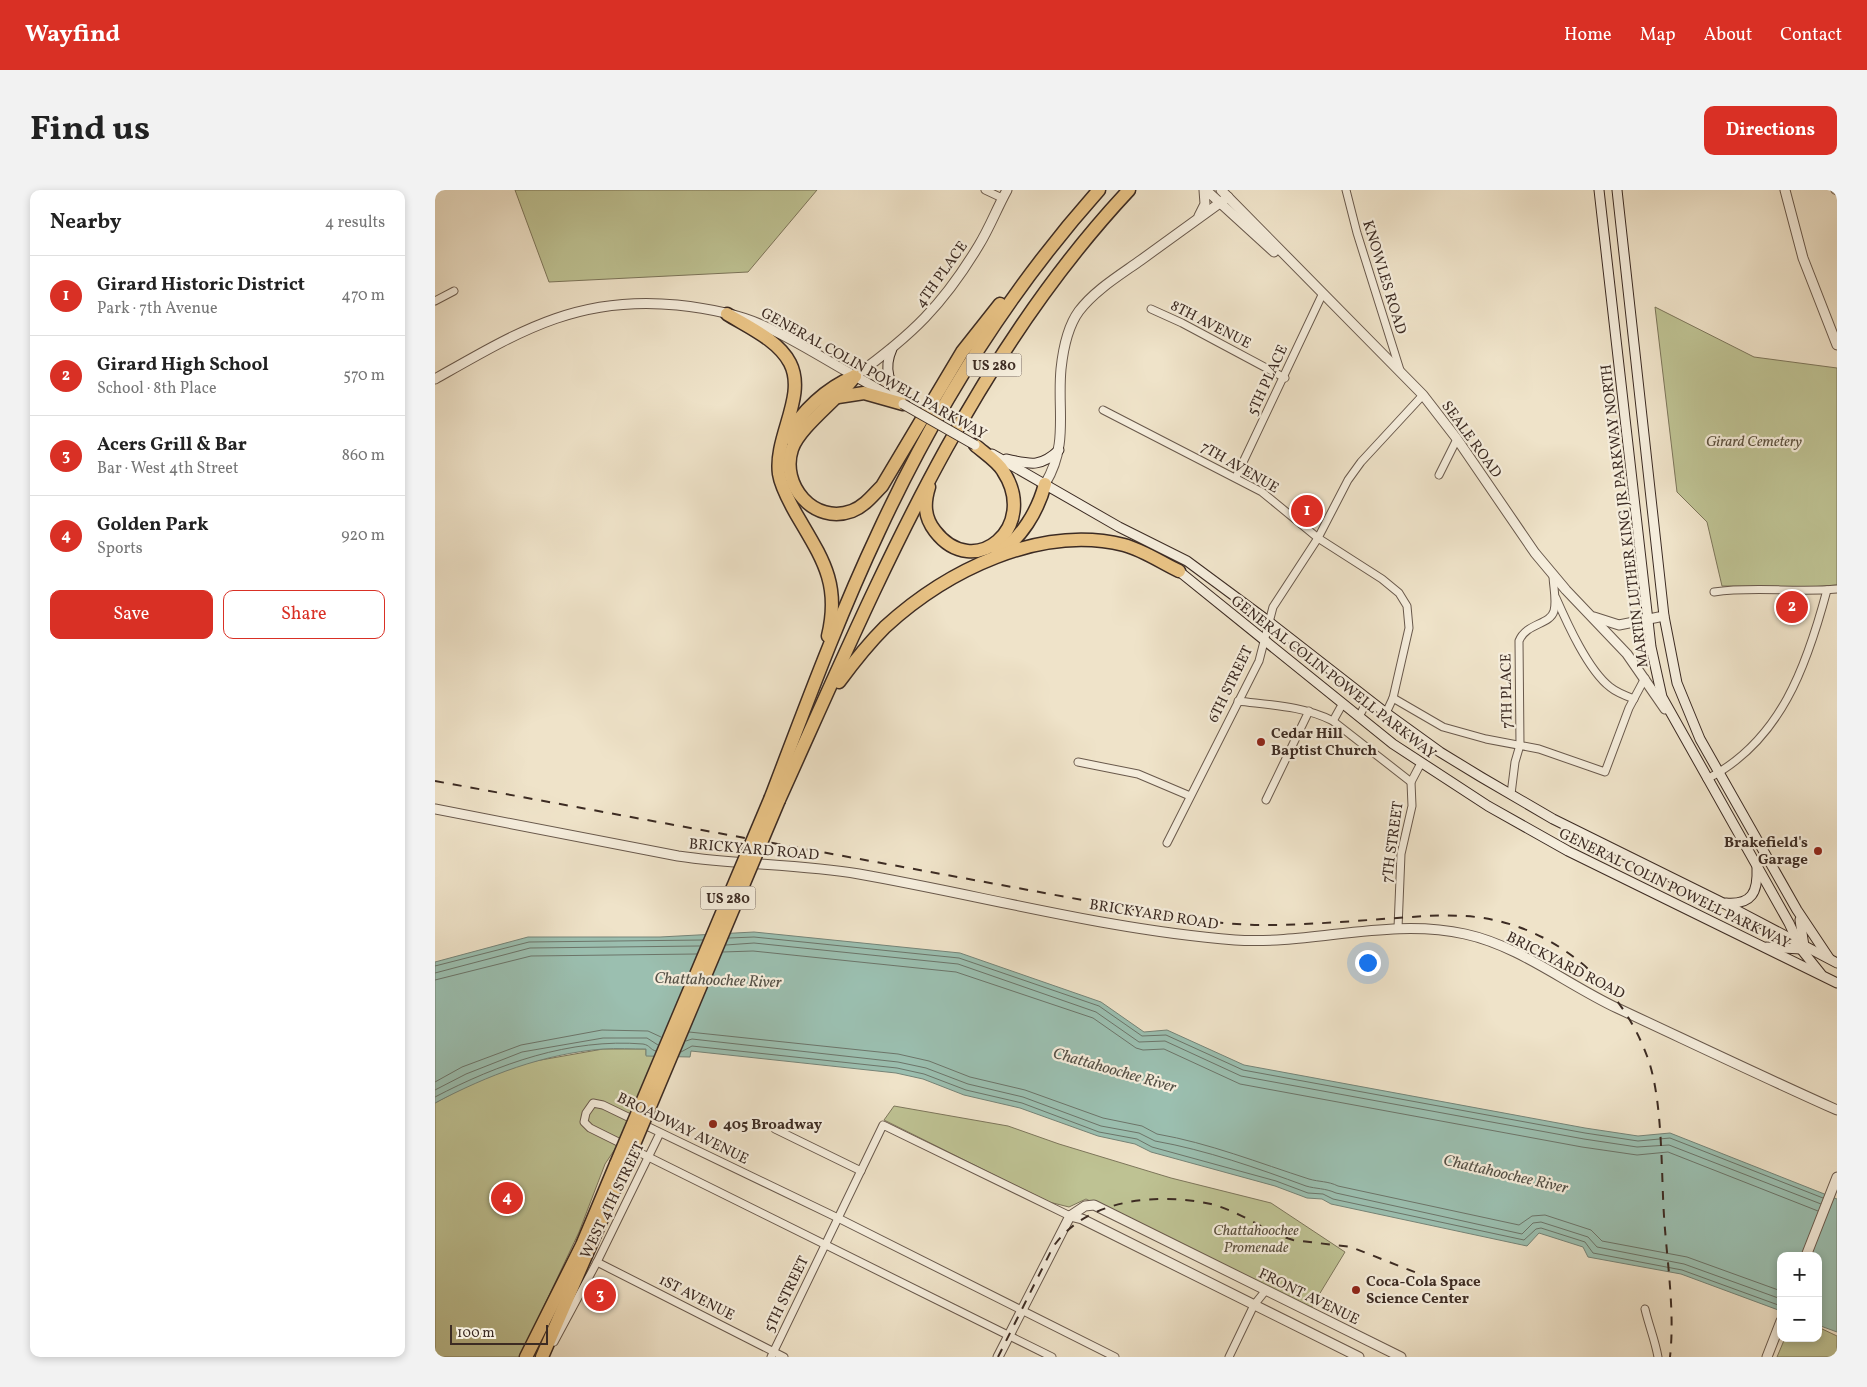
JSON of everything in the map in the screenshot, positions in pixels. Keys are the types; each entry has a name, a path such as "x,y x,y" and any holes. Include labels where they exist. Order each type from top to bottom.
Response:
{"highway":[{"name":"US 280","path":"536,1356 582,1245 620,1166 775,799 820,671 878,532 922,444 979,346 1041,260 1099,190"},
{"name":"US 280","path":"775,799 824,702 911,512 983,383 1070,259 1129,190"},
{"path":"855,376 838,397 801,434 792,448 789,463 794,486 808,504 821,511 837,514 852,511 866,503 882,486 962,352 990,314 1041,260"},
{"path":"727,314 776,346 790,364 795,383 794,397 778,452 779,476 786,496 824,562 831,584 831,621 820,671"},
{"path":"778,452 793,427 818,400 835,384 855,376"},
{"path":"838,397 864,392 903,404"},
{"path":"975,444 1002,469 1011,484 1015,508 1009,529"},
{"path":"937,464 925,498 926,517 943,540 956,548 971,551 987,548 1000,540 1045,484"},
{"path":"824,702 859,655 885,627 915,603 947,582 1009,546 1021,533 1042,497 1045,484"},
{"path":"980,564 1052,542 1090,540 1126,545 1179,571"}],"street":[{"path":"985,190 1004,194"},
{"path":"1198,219 1205,204 1205,190"},
{"name":"SEALE ROAD","path":"1205,190 1218,204 1322,295"},
{"name":"SEALE ROAD","path":"1221,190 1322,295 1401,371 1423,396 1457,440 1517,528 1553,575 1627,654 1674,721"},
{"name":"KNOWLES ROAD","path":"1346,190 1357,233 1401,371"},
{"name":"MARTIN LUTHER KING JR PARKWAY NORTH","path":"1599,190 1648,618 1662,698 1801,946 1823,976"},
{"name":"MARTIN LUTHER KING JR PARKWAY NORTH","path":"1617,190 1664,616 1670,654 1682,698 1700,739 1797,910 1834,962"},
{"path":"1785,190 1803,258 1837,345"},
{"name":"4TH PLACE","path":"855,376 912,333 943,300 980,244 1004,194"},
{"path":"1045,484 1054,468 1059,450 1061,368 1069,332 1078,312 1088,300 1117,277 1228,197"},
{"path":"435,301 453,291"},
{"name":"5TH PLACE","path":"1236,477 1285,378 1322,295"},
{"name":"GENERAL COLIN POWELL PARKWAY","path":"435,379 516,334 579,310 609,305 647,303 694,307 727,314 761,325 855,376 1119,527 1187,561 1269,621 1386,713 1440,752 1567,826 1723,903 1834,962"},
{"name":"8TH AVENUE","path":"1151,310 1189,326 1285,378"},
{"path":"893,348 887,363 887,372 903,404"},
{"name":"6TH STREET","path":"1167,843 1259,661 1273,607 1318,538 1348,480 1361,462 1423,396"},
{"name":"7TH AVENUE","path":"1103,410 1262,492 1318,538 1381,579 1403,598 1409,613 1409,628 1393,698"},
{"path":"1439,475 1457,440"},
{"path":"997,457 1038,463 1047,460 1059,450"},
{"name":"GENERAL COLIN POWELL PARKWAY","path":"1119,527 1179,571 1359,717 1421,763 1489,806 1560,847 1837,983"},
{"name":"7TH PLACE","path":"1511,794 1515,762 1520,745 1519,641 1521,634 1531,626 1550,618 1553,614 1553,575"},
{"path":"1714,592 1741,589 1837,589"},
{"path":"1707,779 1720,773 1756,744 1784,708 1809,652 1827,590"},
{"path":"1554,593 1567,626 1591,665 1609,687 1634,699"},
{"name":"SEALE ROAD","path":"1585,611 1598,620 1619,625 1664,616"},
{"path":"1386,713 1393,698 1443,727 1486,739 1520,745 1605,772 1634,699 1645,678"},
{"path":"1359,717 1368,699"},
{"path":"1238,701 1309,711 1333,721 1411,782"},
{"path":"1333,721 1343,703"},
{"path":"1266,800 1309,711"},
{"path":"1078,762 1138,774 1190,796"},
{"name":"7TH STREET","path":"1398,928 1400,865 1413,806 1411,782 1421,763"},
{"name":"BRICKYARD ROAD","path":"435,809 708,861 829,869 1092,919 1211,937 1271,940 1398,928 1443,930 1487,940 1617,1008 1837,1110"},
{"path":"1723,903 1737,904 1749,900 1755,892 1757,879 1754,862 1764,852"},
{"path":"1764,947 1801,946 1803,930 1797,910"},
{"name":"BROADWAY AVENUE","path":"1052,1357 825,1243 589,1128 584,1122 585,1113 592,1104 598,1103 838,1218 1115,1357"},
{"name":"5TH STREET","path":"772,1354 883,1125 1070,1216"},
{"path":"775,1129 861,1171"},
{"name":"WEST 4TH STREET","path":"536,1356 569,1316 660,1132"},
{"path":"1808,1252 1837,1177"},
{"name":"FRONT AVENUE","path":"1070,1216 1085,1206 1094,1205 1401,1357"},
{"path":"998,1357 1070,1216 1082,1219 1359,1357"},
{"name":"1ST AVENUE","path":"597,1262 772,1354 784,1357"},
{"path":"1229,1357 1254,1305 1266,1290"},
{"path":"1645,1310 1650,1330 1656,1338 1658,1357"},
{"path":"1767,1357 1777,1332"}],"green space":[{"path":"515,190 817,190 748,272 549,282"},
{"name":"Girard Cemetery","path":"1655,307 1754,357 1837,368 1837,585 1810,587 1722,586 1707,522 1677,492"},
{"path":"603,1049 646,1049 646,1055 655,1056 619,1143 605,1164 579,1232 520,1357 435,1357 435,1103 470,1084 524,1063"},
{"name":"Chattahoochee Promenade","path":"894,1106 1008,1126 1059,1144 1171,1178 1271,1203 1345,1252 1311,1308 1086,1199 1069,1207 1049,1202 884,1120"},
{"path":"1822,1329 1837,1336 1837,1357 1777,1357 1783,1342 1822,1342"}],"water":[{"name":"Chattahoochee River","path":"754,932 960,953 1101,1002 1144,1032 1167,1030 1244,1065 1585,1128 1638,1136 1670,1133 1837,1199 1837,1332 1822,1326 1822,1252 1777,1252 1777,1310 1681,1274 1588,1257 1583,1247 1539,1233 1527,1246 1331,1204 1322,1199 1307,1198 1275,1186 1151,1152 1135,1144 1098,1136 1020,1108 964,1095 923,1079 896,1073 691,1051 690,1057 646,1056 646,1049 603,1049 559,1056 516,1067 475,1083 435,1103 435,962 528,937 660,937"}],"railway":[{"path":"435,781 1186,919 1235,924 1281,925 1456,916 1476,917 1505,923 1532,932 1581,962 1602,982 1620,1005 1635,1029 1647,1056 1659,1113 1672,1322 1670,1357"},
{"path":"998,1357 1053,1247 1067,1231 1084,1218 1103,1209 1124,1203 1168,1199 1190,1200 1211,1204 1238,1214 1281,1236 1293,1240 1351,1247 1417,1273"}],"place":[{"name":"Girard Historic District","path":"1307,511"},
{"name":"Girard High School","path":"1792,607"},
{"name":"Cedar Hill Baptist Church","path":"1261,742"},
{"name":"Brakefield's Garage","path":"1818,851"},
{"name":"405 Broadway","path":"713,1124"},
{"name":"Golden Park","path":"507,1198"},
{"name":"Coca-Cola Space Science Center","path":"1356,1290"},
{"name":"Acers Grill & Bar","path":"600,1295"}]}
